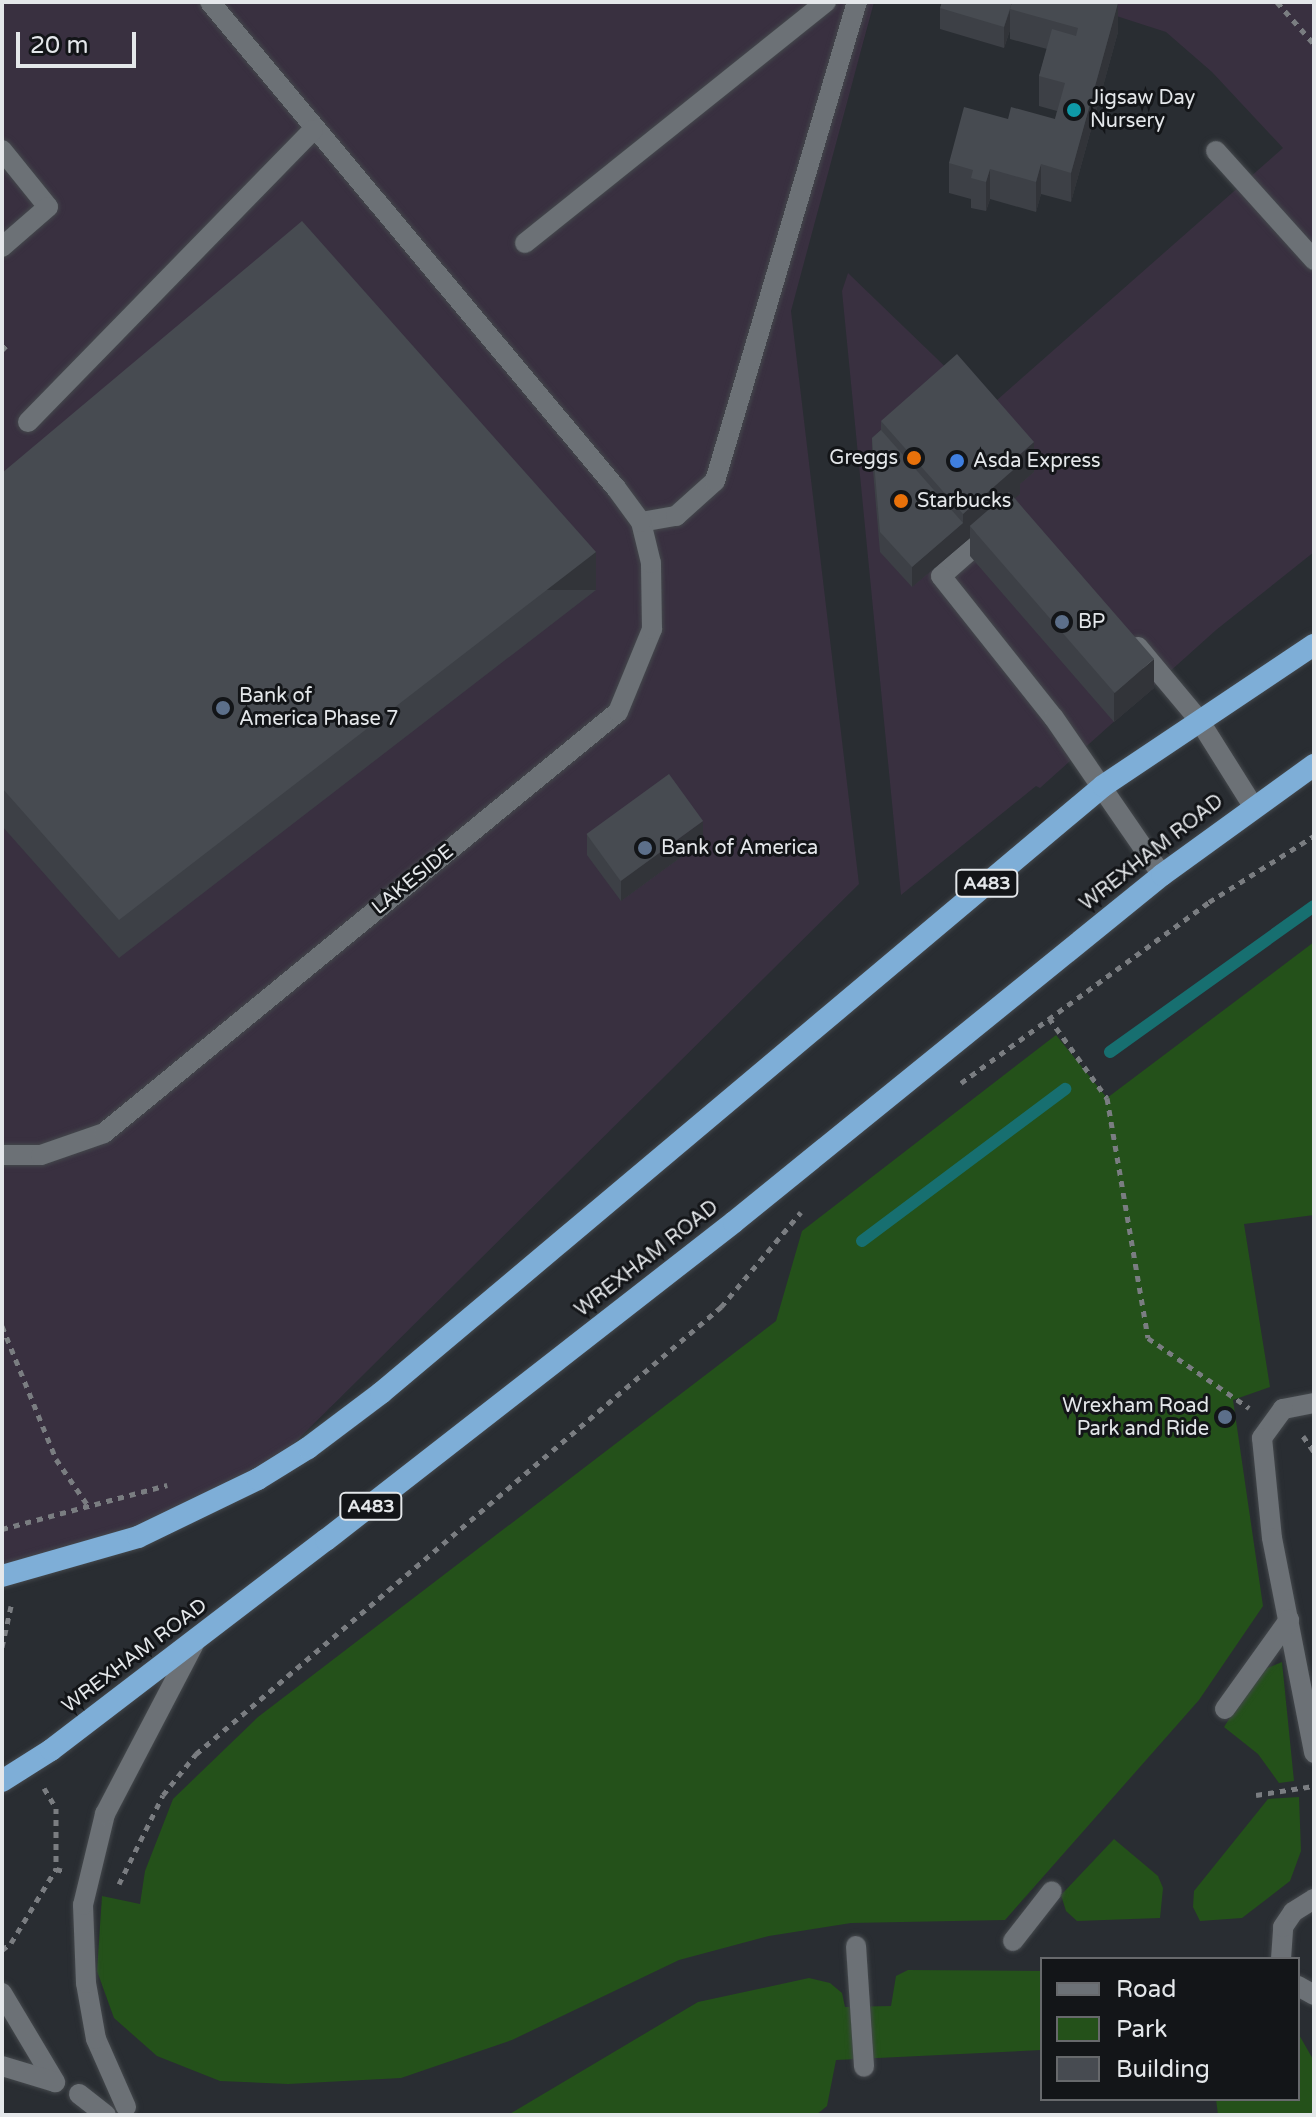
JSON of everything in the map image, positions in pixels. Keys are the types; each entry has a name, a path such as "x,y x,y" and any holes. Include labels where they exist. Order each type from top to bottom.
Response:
{"highway":[{"name":"A483","path":"2,1576 138,1537 258,1479 308,1448 381,1393 1103,786 1314,645"},
{"name":"WREXHAM ROAD","path":"2,1781 197,1638 734,1222 1162,875 1253,806 1314,765"}],"street":[{"name":"LAKESIDE","path":"2,1155 41,1155 104,1133 618,712 652,629 651,563 641,522 616,488 313,130 210,2"},
{"path":"525,243 826,2"},
{"path":"641,522 676,516 715,481 857,2"},
{"path":"28,422 313,130"},
{"path":"2,150 48,207 2,247"},
{"path":"1216,151 1314,260"},
{"path":"1009,516 941,576 1103,786 1162,875"},
{"path":"1120,625 1199,720 1253,806"},
{"path":"1314,1403 1283,1409 1269,1422 1262,1455 1314,1753"},
{"path":"1225,1709 1289,1620"},
{"path":"126,2107 96,2039 86,1983 83,1905 105,1814 197,1638"},
{"path":"1013,1941 1052,1891"},
{"path":"1281,1957 1283,1927 1293,1912 1314,1899"},
{"path":"856,1946 864,2067"},
{"path":"2,1993 55,2082 2,2066"},
{"path":"79,2094 106,2115"}],"path":[{"path":"1277,2 1314,44"},
{"path":"2,350 8,344"},
{"path":"951,1090 1209,902 1314,836"},
{"path":"1049,1018 1107,1098 1148,1338 1269,1422"},
{"path":"123,1885 163,1795 196,1754 721,1307 809,1203"},
{"path":"2,1326 56,1459 89,1507"},
{"path":"2,1529 172,1483"},
{"path":"1256,1795 1314,1786"}],"shaded area":[{"path":"2,2 874,2 791,311 859,884 258,1479 200,1509 2,1576"},
{"path":"1073,2 1314,2 1314,552 1216,630 1040,788 1036,786 901,895 842,291 848,273 988,408 1283,148 1212,72 1166,32"}],"green space":[{"path":"1314,942 1314,1215 1244,1224 1270,1387 1233,1400 1263,1606 1199,1700 1005,1920 851,1923 769,1936 679,1960 512,2040 401,2078 288,2084 220,2081 157,2056 114,2018 97,1971 102,1896 140,1904 145,1871 173,1799 258,1717 776,1321 802,1231 1056,1035 1107,1098"},
{"path":"1282,1662 1294,1781 1279,1783 1258,1754 1224,1727 1260,1671"},
{"path":"1299,1797 1301,1851 1290,1881 1242,1918 1200,1921 1193,1907 1194,1891 1268,1799"},
{"path":"1114,1839 1158,1876 1163,1888 1160,1918 1077,1921 1066,1911 1061,1895"},
{"path":"908,1970 1040,1971 1040,2050 836,2060 827,2106 816,2115 508,2115 698,2002 809,1978 830,1983 842,1993 845,2007 891,2006 896,1976"},
{"path":"1300,2036 1314,2061 1314,2115 1218,2115 1216,2101 1300,2101"}],"building":[{"path":"942,2 1012,2 1004,27 940,8"},
{"path":"1012,2 1118,3 1071,173 1041,164 1036,182 990,169 986,182 971,178 973,170 949,163 964,107 1008,119 1011,107 1055,119 1065,83 1039,76 1052,29 1076,36 1078,28 1010,9"},
{"name":"Bank of America Phase 7","path":"302,221 596,552 119,920 2,788 2,473"},
{"name":"Asda Express","path":"957,354 1034,442 1016,458 1020,464 963,514 881,421"},
{"name":"Starbucks","path":"881,430 963,523 912,567 880,532 872,438"},
{"path":"1009,492 1154,659 1115,693 970,526"},
{"name":"Bank of America","path":"669,774 703,821 621,881 586,834"}],"waterway":[{"path":"1110,1052 1314,906"},
{"path":"862,1241 1065,1089"}],"place":[{"name":"Jigsaw Day Nursery","path":"1074,110"},
{"name":"Greggs","path":"914,458"},
{"name":"Asda Express","path":"957,461"},
{"name":"Starbucks","path":"901,501"},
{"name":"BP","path":"1062,622"},
{"name":"Bank of America Phase 7","path":"223,708"},
{"name":"Bank of America","path":"645,848"},
{"name":"Wrexham Road Park and Ride","path":"1225,1417"}]}
